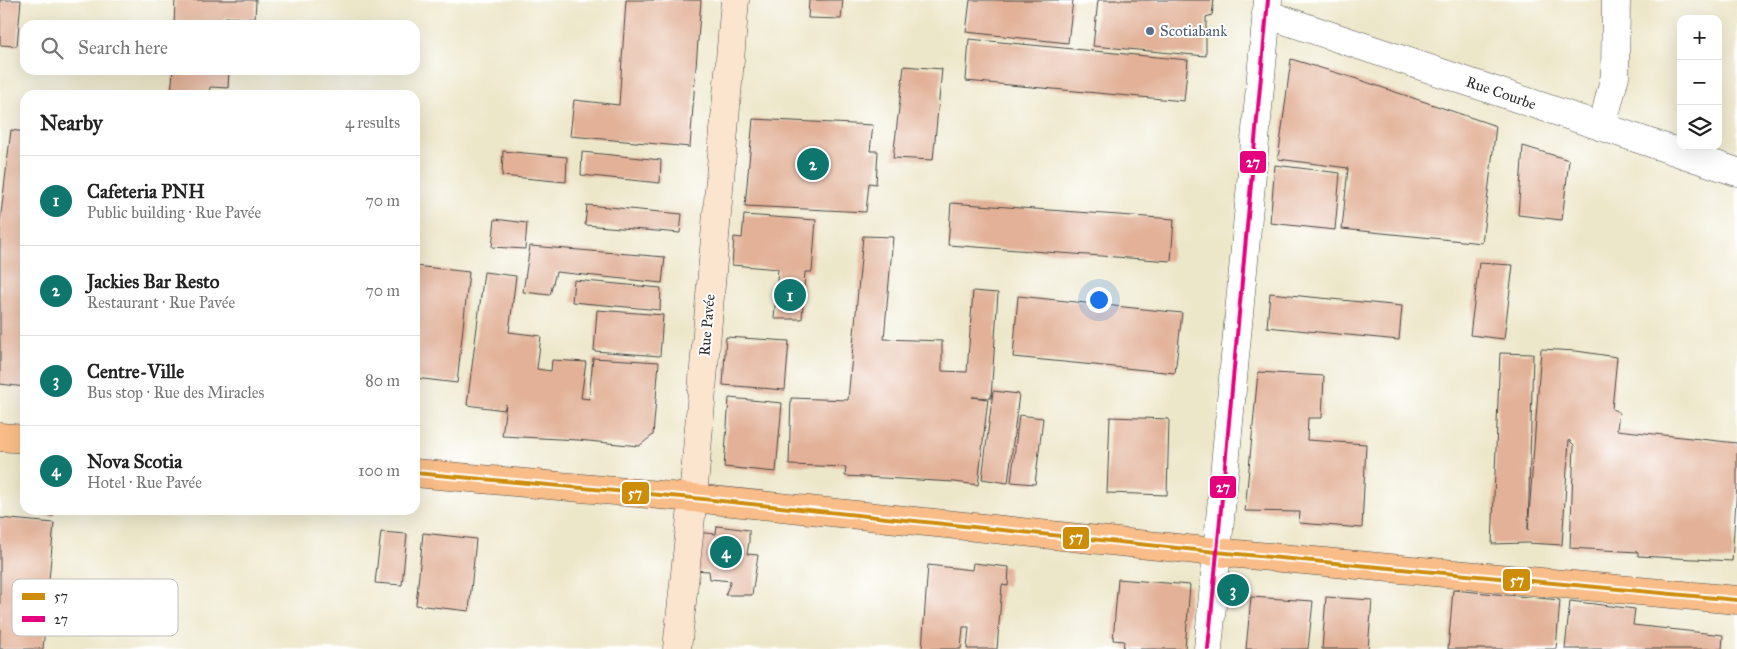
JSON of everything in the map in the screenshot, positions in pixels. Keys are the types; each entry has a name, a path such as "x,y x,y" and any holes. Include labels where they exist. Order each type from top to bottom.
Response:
{"main road":[{"name":"Rue Pavée","path":"677,649 735,0"},
{"path":"0,437 20,439"},
{"path":"420,474 692,498 1216,552 1737,600"}],"street":[{"path":"1602,127 1615,76 1616,0"},
{"path":"1208,649 1267,7"},
{"name":"Rue Courbe","path":"1267,7 1602,127 1737,172"}],"building":[{"path":"0,0 21,0 17,46 0,45"},
{"path":"175,0 256,0 255,19 225,17 225,20 174,20"},
{"path":"626,0 701,0 690,147 570,136 574,100 619,105"},
{"path":"809,0 843,0 841,19 808,18"},
{"path":"970,0 1073,0 1068,43 966,32"},
{"name":"Scotiabank","path":"1098,0 1214,0 1212,15 1206,17 1206,56 1093,46"},
{"path":"969,39 1188,60 1184,101 966,81"},
{"path":"1291,59 1496,126 1482,243 1342,229 1348,168 1278,159"},
{"path":"904,66 942,69 933,160 893,158"},
{"path":"173,75 229,75 228,88 210,87 210,90 171,90"},
{"path":"753,119 873,125 870,151 878,151 876,184 869,183 866,212 745,206"},
{"path":"11,130 20,131 20,386 0,384 0,222"},
{"path":"1523,146 1569,160 1562,220 1518,215"},
{"path":"503,151 567,157 566,182 502,176"},
{"path":"582,152 661,160 660,183 581,175"},
{"path":"1275,165 1340,173 1335,230 1270,223"},
{"path":"951,203 1174,219 1171,261 948,245"},
{"path":"587,205 682,214 680,233 585,225"},
{"path":"744,215 816,220 812,272 805,272 802,319 774,319 778,269 732,265 734,237 742,238"},
{"path":"495,219 527,223 525,249 492,247"},
{"path":"863,236 893,237 884,339 942,341 942,371 967,372 973,291 998,293 991,398 972,397 988,399 978,485 845,476 846,467 789,465 791,398 848,400"},
{"path":"530,246 665,257 662,283 556,272 550,295 523,292"},
{"path":"1479,263 1513,265 1504,339 1470,335"},
{"path":"420,267 469,272 457,383 420,379"},
{"path":"484,272 516,276 509,332 541,336 537,369 551,371 552,360 586,362 581,398 589,399 593,358 659,362 653,435 639,446 578,440 502,436 506,404 504,410 467,405"},
{"path":"574,280 661,288 660,310 572,302"},
{"path":"1270,293 1402,306 1399,340 1267,327"},
{"path":"1018,296 1182,313 1175,373 1013,357"},
{"path":"597,310 663,315 660,356 594,351"},
{"path":"726,337 789,341 785,390 723,385"},
{"path":"1541,349 1576,351 1617,357 1612,409 1619,412 1617,430 1737,443 1737,485 1732,561 1638,556 1638,552 1570,548 1574,445 1569,440 1562,545 1492,544 1500,353 1533,354 1528,530"},
{"path":"1258,372 1324,376 1322,418 1308,418 1307,440 1366,444 1362,528 1299,523 1300,512 1245,511"},
{"path":"993,391 1019,394 1008,483 982,479"},
{"path":"729,398 782,403 776,472 724,467"},
{"path":"1019,415 1043,418 1035,484 1011,482"},
{"path":"1110,417 1169,419 1167,495 1107,493"},
{"path":"0,518 54,523 49,579 12,579 12,636 44,636 43,649 0,649"},
{"path":"717,526 749,530 747,554 758,555 752,595 725,595 731,581 710,579 709,571 692,570 694,532 716,534"},
{"path":"381,532 407,534 402,585 375,583"},
{"path":"423,533 476,539 469,611 416,605"},
{"path":"973,563 1009,567 1008,586 1002,585 997,649 967,649 969,627 963,627 961,649 922,649 928,565 972,570"},
{"path":"1118,579 1190,585 1185,649 1123,649 1124,641 1113,640"},
{"path":"1453,590 1560,600 1556,649 1448,649"},
{"path":"1251,597 1313,601 1308,649 1246,649"},
{"path":"1326,597 1372,600 1368,649 1322,649"},
{"path":"1570,601 1635,609 1633,625 1723,635 1722,649 1565,649"}],"transit line":[{"name":"27","path":"1208,649 1268,0"},
{"name":"57","path":"420,473 693,498 1216,552 1737,600"}],"place":[{"name":"Scotiabank","path":"1150,31"},
{"name":"Jackies Bar Resto","path":"813,164"},
{"name":"Cafeteria PNH","path":"790,295"},
{"name":"Nova Scotia","path":"726,552"},
{"name":"Centre-Ville","path":"1233,590"}]}
